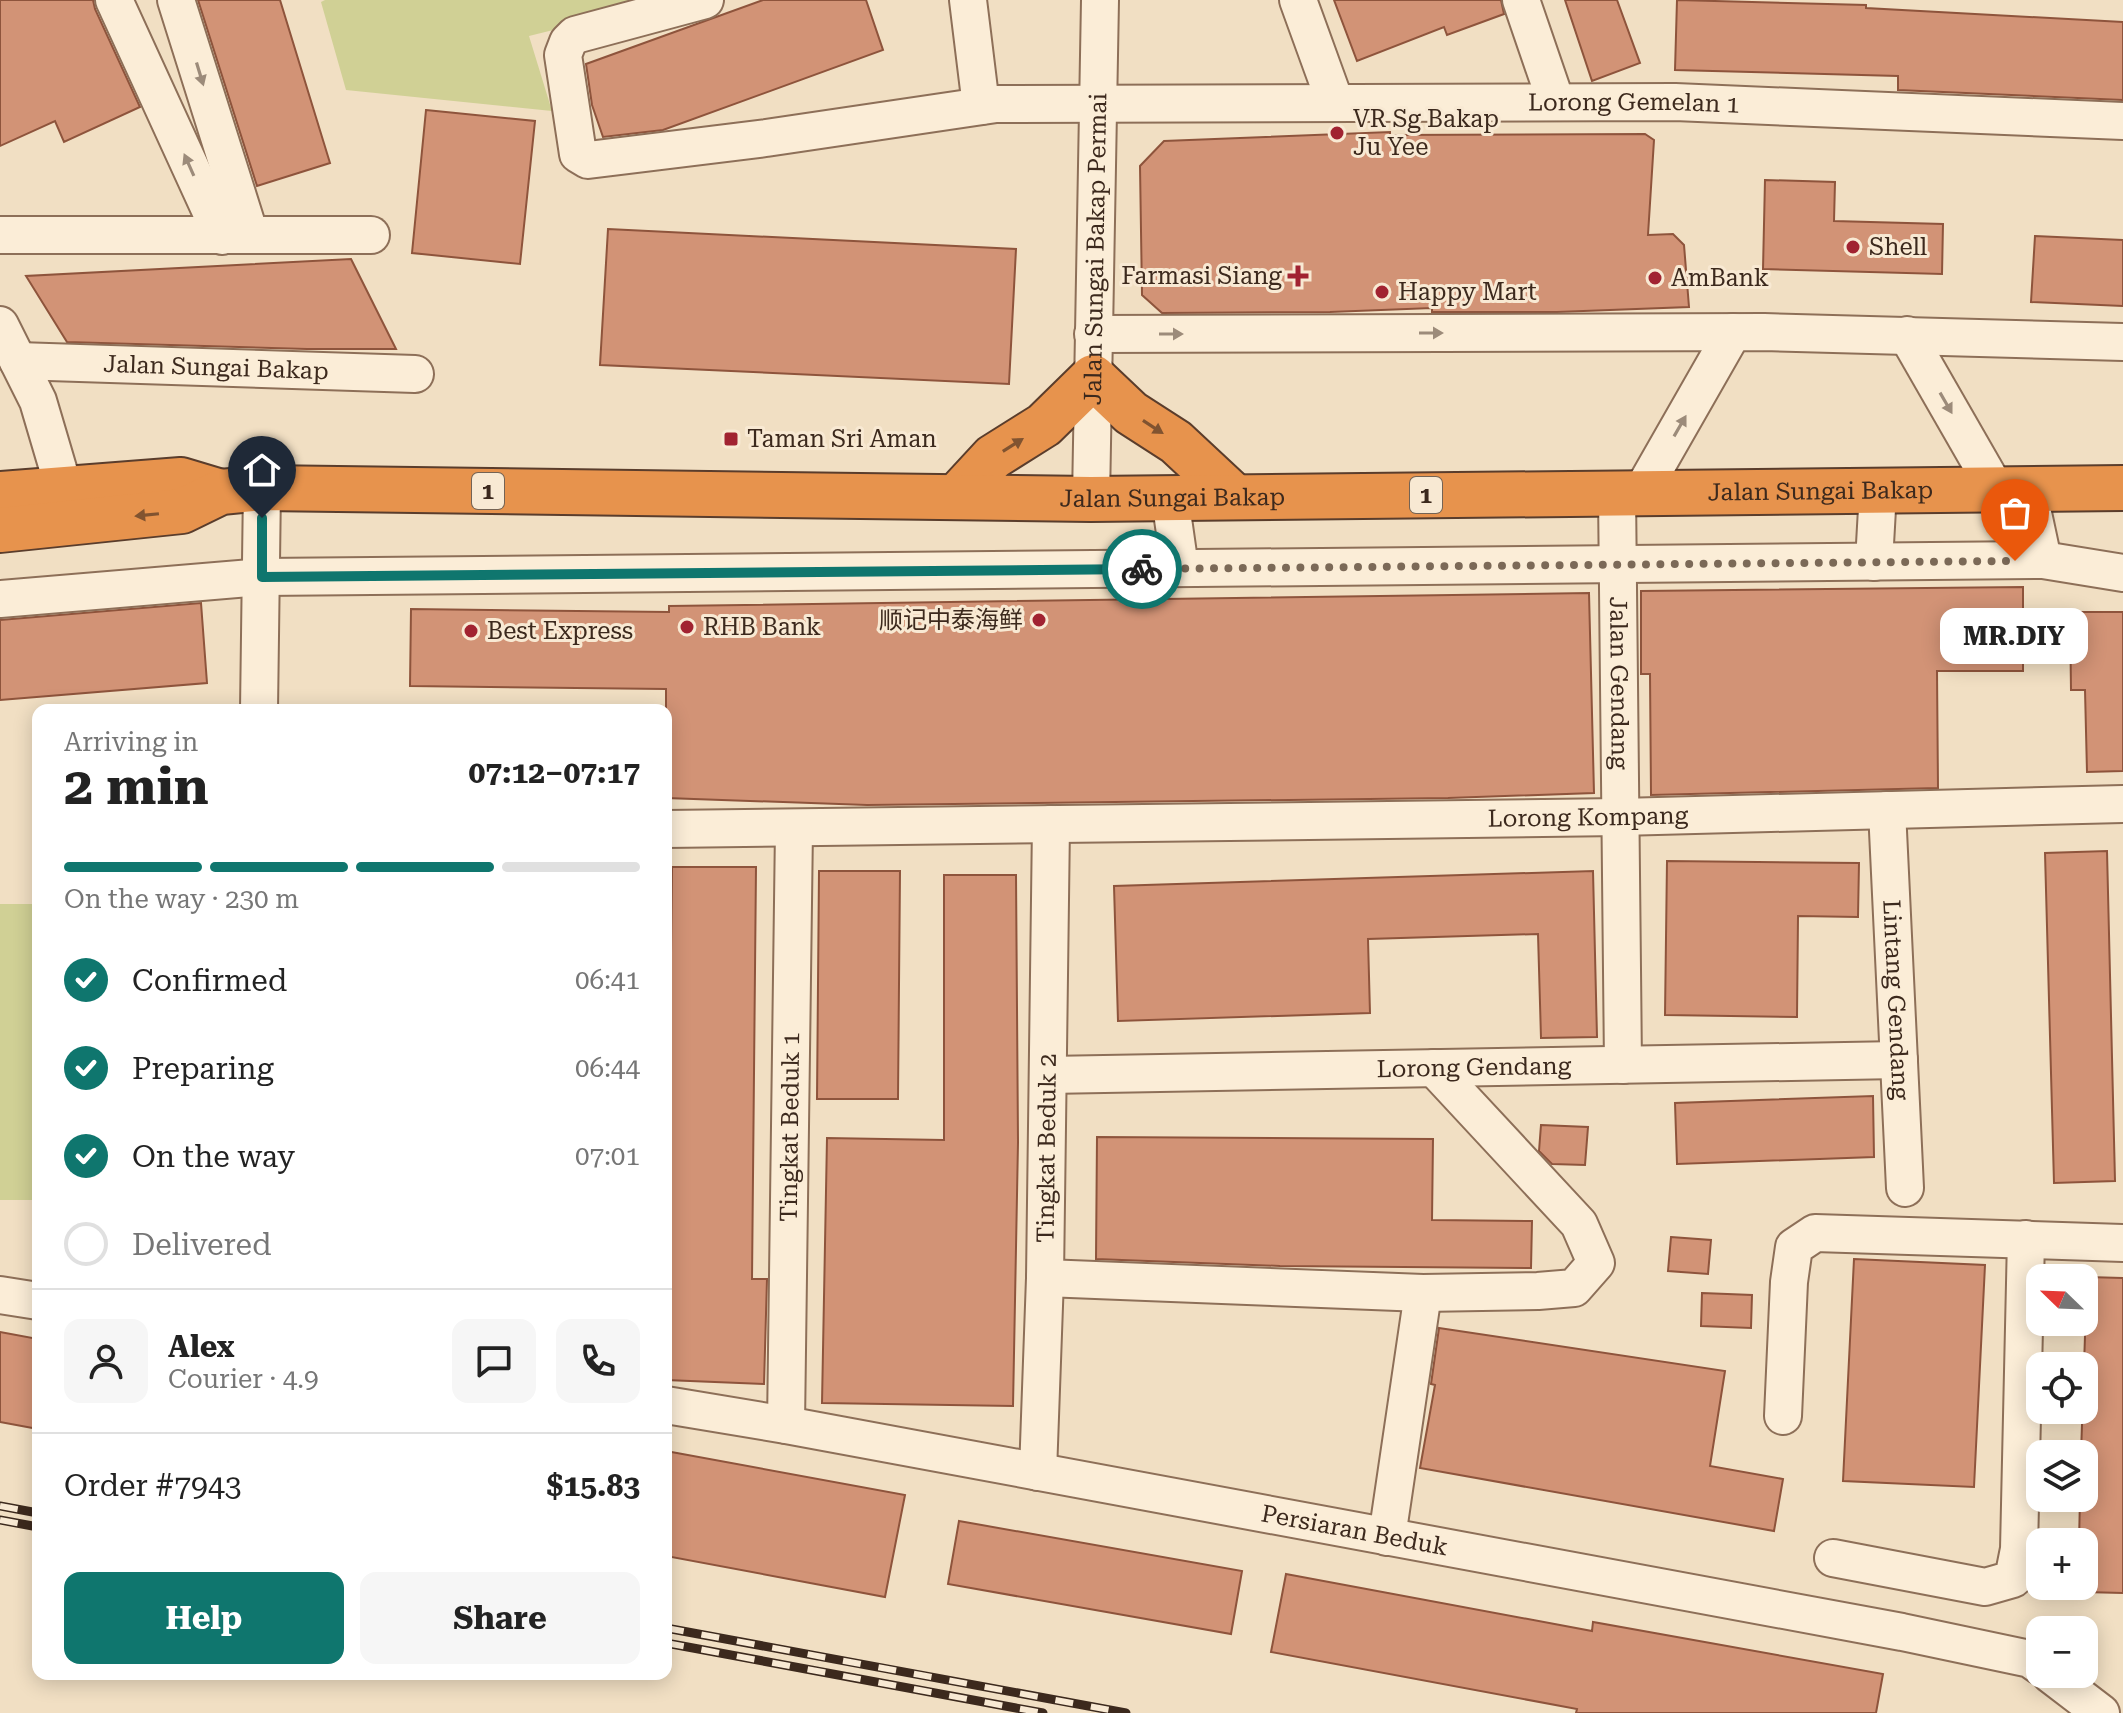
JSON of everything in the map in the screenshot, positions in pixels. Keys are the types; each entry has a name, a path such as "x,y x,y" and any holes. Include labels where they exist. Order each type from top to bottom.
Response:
{"highway":[{"path":"956,497 993,457 1044,425 1093,377 1131,413 1176,442 1235,497"},
{"name":"Jalan Sungai Bakap","path":"0,494 181,480 241,490 1091,499 2123,488"},
{"name":"Jalan Sungai Bakap","path":"0,530 182,511 241,490"}],"street":[{"path":"114,0 236,236"},
{"path":"176,0 236,236"},
{"name":"Lorong Gemelan 1","path":"705,0 575,35 568,42 563,55 578,154 588,160 633,155 996,104 1675,102 2123,121"},
{"path":"968,0 981,106"},
{"name":"Jalan Sungai Bakap Permai","path":"1091,499 1100,0"},
{"path":"1298,0 1335,102"},
{"path":"1521,0 1556,102"},
{"path":"0,235 371,235"},
{"path":"0,325 38,401 64,489"},
{"path":"1093,334 1733,332 2123,342"},
{"path":"1629,493 1733,332"},
{"path":"1907,335 2012,490 2043,560"},
{"name":"Jalan Sungai Bakap","path":"18,361 415,374"},
{"path":"241,490 262,577 259,704"},
{"path":"1874,562 1878,491"},
{"name":"Jalan Gendang","path":"1623,1065 1618,564 1629,493"},
{"path":"1170,498 1180,568"},
{"path":"0,599 262,577 2043,560 2123,573"},
{"name":"Lorong Kompang","path":"672,829 1620,817 2123,804"},
{"name":"Lintang Gendang","path":"1887,810 1905,1188"},
{"name":"Tingkat Beduk 2","path":"1038,1472 1045,1278 1051,824"},
{"name":"Tingkat Beduk 1","path":"786,1425 794,828"},
{"name":"Lorong Gendang","path":"1048,1075 1899,1060"},
{"path":"1045,1278 1423,1293 1574,1288 1596,1263 1579,1224 1434,1068"},
{"path":"1783,1416 1789,1282 1794,1247 1815,1233 2123,1243"},
{"path":"1833,1558 1985,1587 2013,1579 2019,1549 2026,1239"},
{"path":"1387,1537 1423,1293"},
{"path":"0,1295 32,1300"},
{"name":"Persiaran Beduk","path":"672,1406 1902,1632 2026,1658"},
{"path":"2068,1688 2101,1713"}],"green space":[{"path":"674,0 529,36 552,111 346,90 321,2"},
{"path":"0,904 32,904 32,1200 0,1200"}],"building":[{"path":"0,0 93,0 140,107 64,142 55,121 0,146"},
{"path":"198,0 280,0 330,163 257,186"},
{"path":"763,0 866,0 883,50 663,130 603,137 592,105 586,64"},
{"path":"1334,0 1501,0 1504,14 1447,35 1444,27 1357,61"},
{"path":"1565,0 1617,0 1640,63 1592,81"},
{"path":"1677,0 1866,5 1866,8 2123,22 2123,100 1898,90 1898,76 1675,70"},
{"path":"426,110 535,121 520,264 412,253"},
{"path":"1390,132 1390,135 1645,134 1654,140 1648,235 1673,234 1684,245 1689,307 1557,312 1432,312 1432,308 1162,313 1142,295 1140,166 1164,141"},
{"name":"Shell","path":"1765,180 1835,182 1834,221 1943,224 1942,274 1763,269"},
{"path":"608,229 1016,249 1009,384 600,365"},
{"path":"2035,236 2123,240 2123,306 2031,302"},
{"path":"351,259 396,349 67,342 26,276"},
{"path":"2023,587 2023,671 1937,671 1938,788 1651,795 1650,674 1641,674 1641,591"},
{"path":"1589,593 1594,793 1448,798 867,805 672,798 672,704 666,704 666,689 410,686 411,609 669,612 669,606"},
{"path":"201,603 207,683 0,700 0,620"},
{"path":"2070,612 2123,612 2123,771 2087,772 2085,690 2071,690"},
{"path":"2107,851 2115,1181 2054,1183 2045,853"},
{"path":"1667,861 1859,863 1858,917 1798,916 1797,1017 1665,1015"},
{"path":"672,867 756,867 752,1279 767,1279 764,1384 672,1380"},
{"path":"819,871 900,871 898,1099 817,1099"},
{"path":"1593,871 1597,1037 1541,1038 1538,934 1368,939 1370,1013 1118,1021 1114,886"},
{"path":"944,875 1016,875 1018,1142 1013,1406 822,1403 827,1138 944,1140"},
{"path":"1873,1096 1874,1157 1677,1164 1675,1103"},
{"path":"1541,1125 1588,1127 1585,1165 1552,1164 1539,1151"},
{"path":"1097,1137 1433,1139 1432,1220 1532,1221 1531,1268 1280,1266 1096,1259"},
{"path":"1671,1237 1711,1240 1708,1274 1668,1271"},
{"path":"1854,1259 1985,1265 1974,1487 1843,1481"},
{"path":"2098,1277 2123,1278 2123,1593 2098,1592 2098,1528 2079,1528 2080,1512 2098,1512 2098,1440 2081,1440 2082,1424 2098,1424 2098,1352 2084,1352 2085,1336 2098,1336"},
{"path":"1702,1293 1752,1295 1751,1328 1701,1326"},
{"path":"1439,1328 1725,1371 1710,1466 1783,1479 1774,1531 1420,1468 1435,1385 1431,1384"},
{"path":"0,1332 32,1338 32,1428 0,1422"},
{"path":"672,1452 905,1495 885,1597 672,1557"},
{"path":"959,1521 1242,1571 1231,1634 948,1584"},
{"path":"1286,1574 1592,1631 1593,1622 1883,1674 1876,1713 1576,1713 1577,1709 1271,1652"}],"railway":[{"path":"0,1506 32,1512"},
{"path":"0,1520 32,1526"},
{"path":"672,1629 1126,1713"},
{"path":"672,1644 1043,1713"}],"way so far":[{"path":"1142,569 2015,561"}],"place":[{"name":"VR Sg Bakap Ju Yee","path":"1337,133"},
{"name":"Shell","path":"1853,247"},
{"name":"Farmasi Siang","path":"1298,276"},
{"name":"AmBank","path":"1655,278"},
{"name":"Happy Mart","path":"1382,292"},
{"name":"Taman Sri Aman","path":"731,439"},
{"name":"MR.DIY","path":"2015,561"},
{"name":"顺记中泰海鲜","path":"1039,620"},
{"name":"RHB Bank","path":"687,627"},
{"name":"Best Express","path":"471,631"}],"route":[{"path":"262,518 262,577 1142,569"}]}
